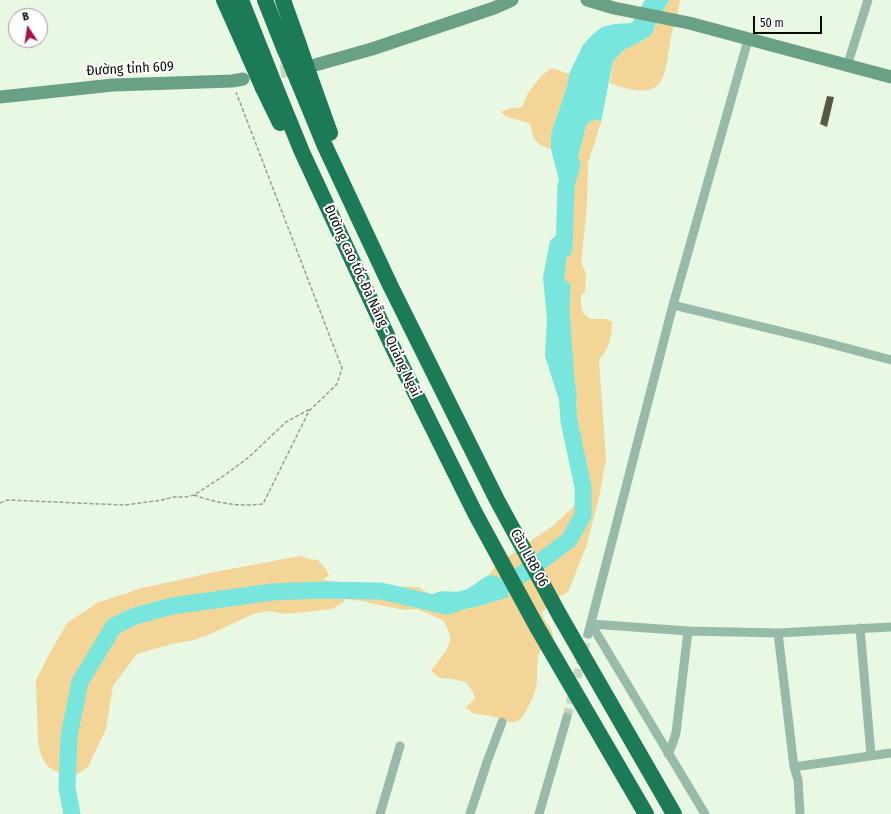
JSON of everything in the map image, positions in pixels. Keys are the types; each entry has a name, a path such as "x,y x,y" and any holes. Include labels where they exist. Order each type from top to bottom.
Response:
{"highway":[{"path":"224,0 255,54"},
{"path":"241,0 255,54"},
{"path":"265,0 292,46"},
{"path":"283,0 292,46"},
{"name":"Đường cao tốc Đà Nẵng - Quảng Ngãi","path":"292,46 308,74 390,285 497,500"},
{"name":"Đường cao tốc Đà Nẵng - Quảng Ngãi","path":"255,54 269,87 302,152 393,348 475,513"},
{"name":"Cầu LRB 06","path":"497,500 560,616 674,814"},
{"name":"Cầu LRB 06","path":"475,513 537,627 646,814"}],"main road":[{"path":"308,74 372,49 494,8 512,0"},
{"path":"595,1 614,8 689,23 891,78"},
{"name":"Đường tỉnh 609","path":"0,95 113,85 237,80"}],"street":[{"path":"847,66 868,0"},
{"path":"588,634 673,305 748,40"},
{"path":"673,305 891,360"},
{"path":"591,624 688,631 778,633 891,627"},
{"path":"591,624 705,814"},
{"path":"860,628 871,756"},
{"path":"668,754 676,733 688,631"},
{"path":"778,633 794,767 798,780 800,814"},
{"path":"539,814 567,717"},
{"path":"470,814 502,722"},
{"path":"380,814 400,746"},
{"path":"794,767 891,753"}],"path":[{"path":"0,503 8,500 125,505 194,495 249,457 286,422 311,408 337,384 342,368 237,80"},
{"path":"194,495 232,505 242,506 263,504 311,408"}],"shaded area":[{"path":"669,0 680,0 671,37 666,67 661,81 657,86 644,90 630,89 610,83 613,61 624,50 649,37"},
{"path":"552,68 569,74 567,86 551,134 551,149 540,145 535,140 529,123 507,117 501,112 507,109 522,107 528,93 542,75"},
{"path":"597,119 601,122 588,163 587,205 581,263 586,273 585,291 581,296 581,305 583,313 590,319 606,319 612,322 609,342 605,352 599,360 606,459 599,498 586,547 568,592 559,597 542,612 553,633 553,637 552,641 545,644 539,654 535,690 529,706 523,716 518,721 509,722 492,716 473,713 466,707 475,699 473,692 466,682 440,678 431,671 446,651 451,638 445,623 441,619 417,609 404,610 345,599 344,602 332,609 286,614 268,611 253,614 194,640 171,644 137,654 113,686 106,729 88,767 72,778 68,779 47,766 41,755 38,742 36,680 67,623 97,603 142,588 300,556 318,560 329,575 323,580 375,586 418,587 428,593 430,600 468,609 494,601 497,577 489,575 496,565 554,525 575,505 583,487 587,501 579,442 575,382 560,333 572,181 586,126 590,122"}],"water":[{"path":"645,0 669,0 649,37 624,50 613,61 601,122 597,119 590,122 586,126 572,181 566,186 560,184 551,149 551,134 567,86 569,74 583,45 592,35 602,27 615,24 632,23"},
{"path":"569,225 560,333 575,382 577,400 568,410 563,408 558,397 545,356 547,319 543,277 550,241"},
{"path":"489,575 497,576 509,597 476,607 458,610 442,608 429,599 432,595 444,591 457,592 465,590"}],"building":[{"path":"827,96 834,97 827,127 820,124"}],"waterway":[{"path":"564,249 566,186 572,164"},
{"path":"482,595 497,590 533,567 569,540 583,515 583,487 569,421 561,311 562,288"},
{"path":"72,814 67,788 69,736 80,682 114,626 135,616 172,606 272,592 321,590 381,591 446,606 457,603"}],"tunnel":[{"path":"262,75 301,68"},
{"path":"567,717 588,634"}]}
